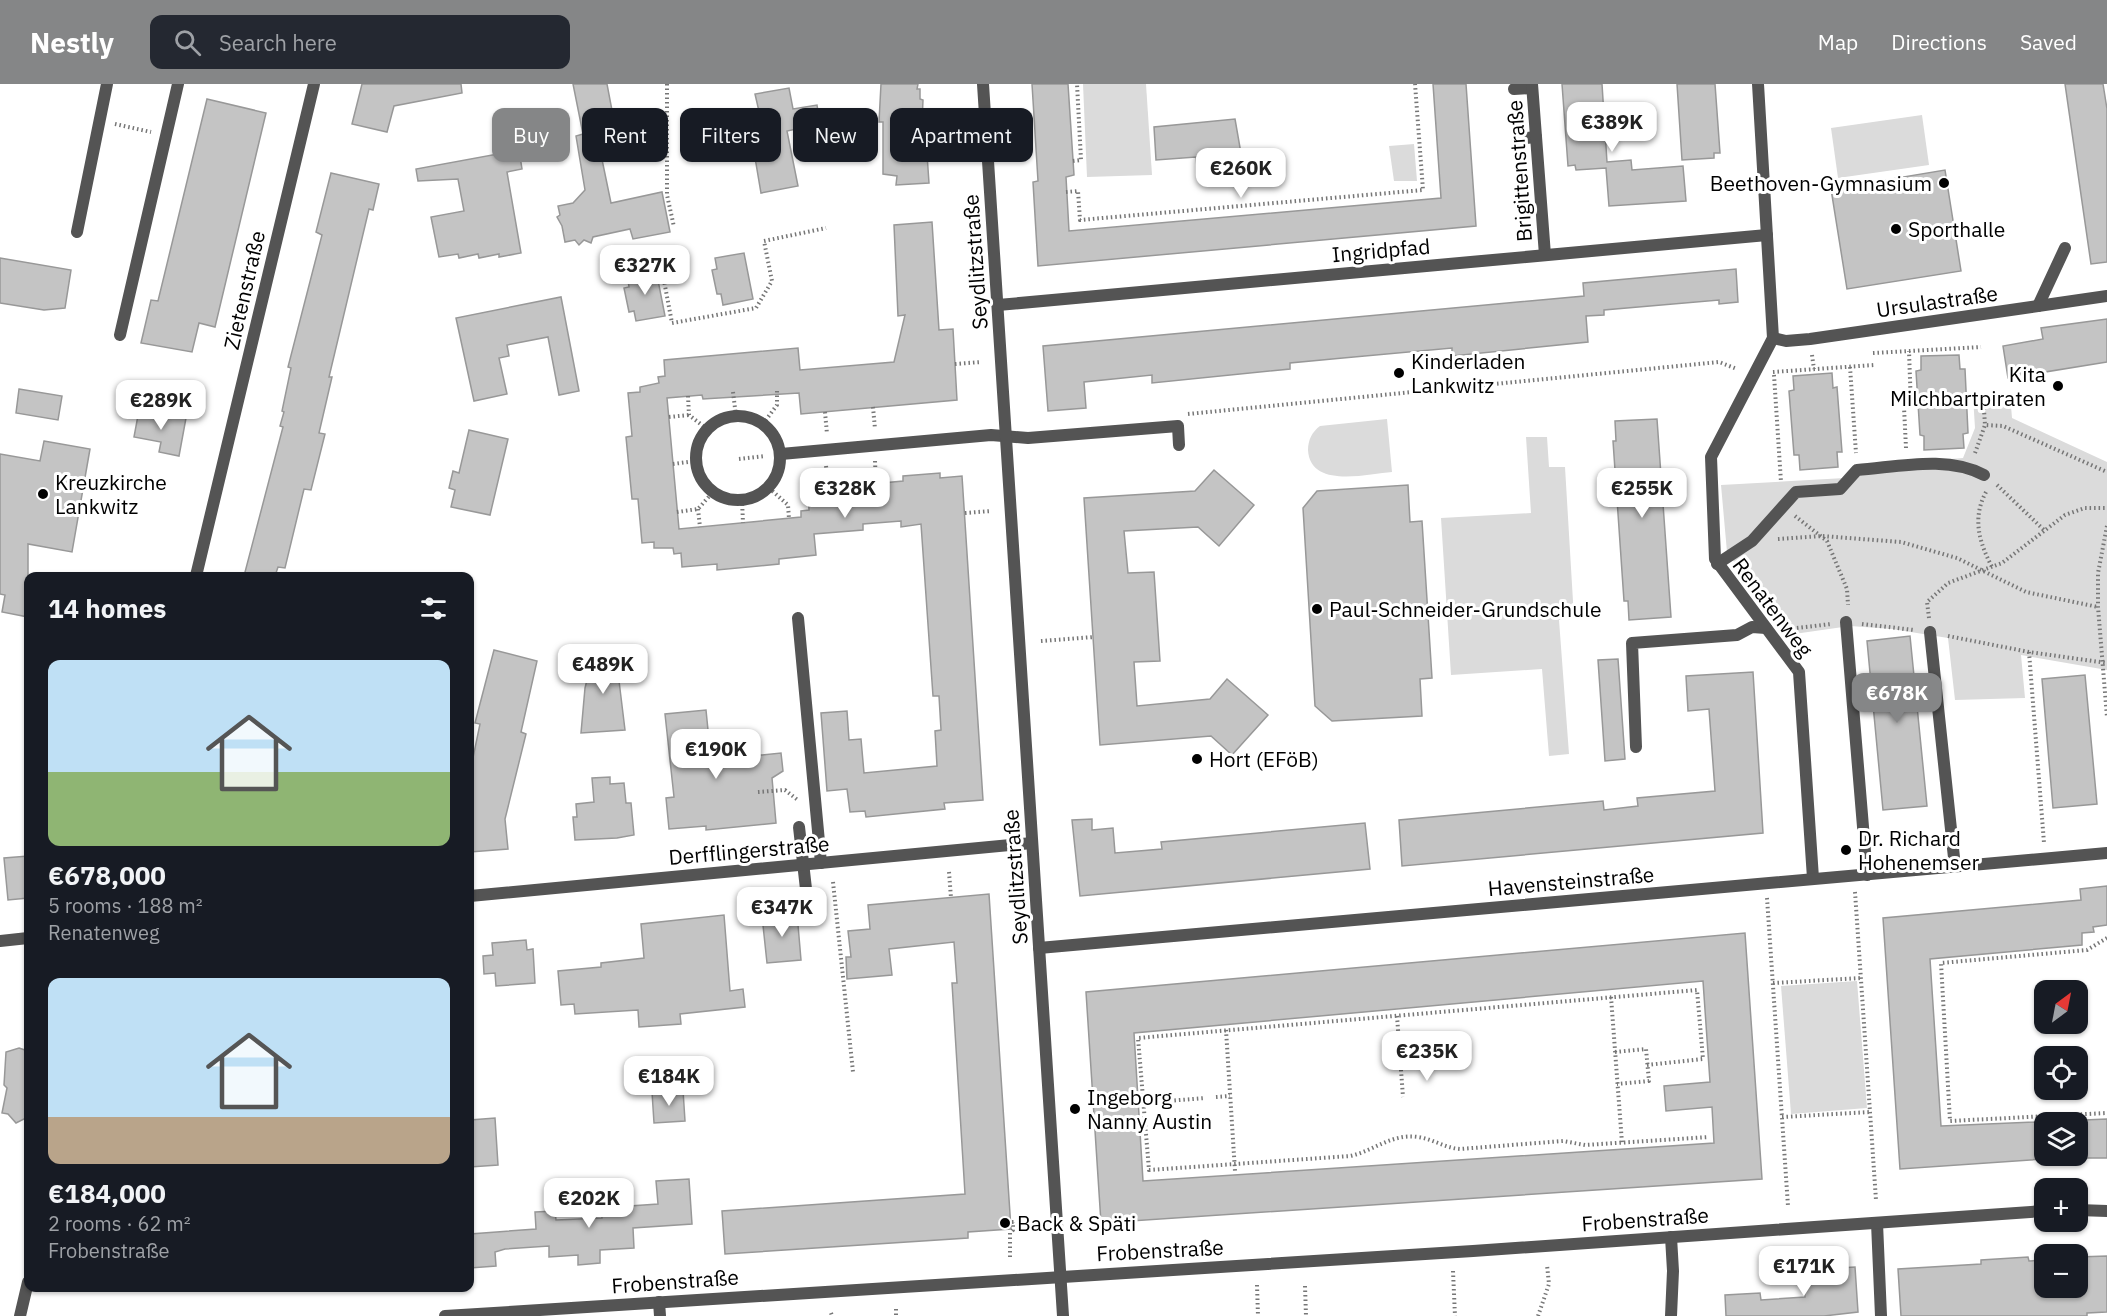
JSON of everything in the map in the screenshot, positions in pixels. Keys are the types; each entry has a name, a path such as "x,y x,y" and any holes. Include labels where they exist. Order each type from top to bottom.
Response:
{"street":[{"path":"77,231 107,84"},
{"path":"120,335 178,84"},
{"name":"Zietenstraße","path":"197,572 314,84"},
{"name":"Seydlitzstraße","path":"983,84 1063,1316"},
{"path":"1758,84 1773,338"},
{"path":"1514,89 1532,86"},
{"name":"Brigittenstraße","path":"1532,86 1545,255"},
{"path":"1517,139 1536,137"},
{"name":"Ingridpfad","path":"998,305 1767,235"},
{"path":"2038,306 2065,248"},
{"name":"Ursulastraße","path":"1773,338 1786,341 1810,339 2107,296"},
{"name":"Renatenweg","path":"1773,338 1711,457 1717,564 1799,672 1813,878"},
{"path":"736,416 749,417 763,424 777,441 781,454 780,467 769,488 754,497 742,500 727,499 713,492 705,484 696,461 698,445 707,429 724,418 736,416"},
{"path":"781,454 991,435 1028,438 1178,426 1179,445"},
{"path":"1717,564 1752,541 1796,492 1840,489 1857,470 1953,463 1970,468 1988,478"},
{"path":"798,618 821,863"},
{"path":"1846,622 1867,875"},
{"path":"1636,747 1632,644 1737,635 1752,627 1766,628"},
{"path":"1930,632 1955,867"},
{"path":"799,827 806,889"},
{"name":"Derfflingerstraße","path":"474,896 1032,843"},
{"name":"Havensteinstraße","path":"1039,948 2107,853"},
{"path":"0,941 24,938"},
{"path":"2088,1210 2107,1210"},
{"name":"Frobenstraße","path":"445,1316 2034,1212"},
{"path":"1877,1222 1881,1316"},
{"path":"1671,1237 1673,1271 1671,1316"},
{"path":"20,1316 26,1292"},
{"path":"659,1302 660,1316"}],"path":[{"path":"667,84 668,195 674,227"},
{"path":"1073,161 1082,160 1077,84"},
{"path":"1066,192 1078,190 1080,220 1423,190 1415,84"},
{"path":"100,120 166,136"},
{"path":"662,270 672,323 756,308 772,281 764,241 826,228"},
{"path":"1941,342 1941,349"},
{"path":"1874,353 1981,347"},
{"path":"1906,467 1904,407 1911,407 1909,351"},
{"path":"1812,354 1814,369"},
{"path":"955,364 981,362"},
{"path":"1178,426 1178,415 1719,362 1742,372"},
{"path":"1774,372 1874,365"},
{"path":"1850,367 1857,470"},
{"path":"763,424 777,405 777,388"},
{"path":"734,392 736,416"},
{"path":"1970,468 1985,425 1983,395"},
{"path":"687,396 689,415"},
{"path":"669,417 689,415 707,429"},
{"path":"1985,425 2003,426 2107,472"},
{"path":"739,459 781,454"},
{"path":"673,464 696,461"},
{"path":"1992,567 1985,554 1976,519 1988,478 2044,530"},
{"path":"769,488 788,505 789,519"},
{"path":"677,512 698,509 713,492"},
{"path":"742,500 743,523"},
{"path":"1930,632 1927,602 1948,583 1983,572 2002,563 2065,515 2085,508 2107,508"},
{"path":"698,509 700,527"},
{"path":"965,513 991,511"},
{"path":"2107,526 2098,573 2098,607 2107,717"},
{"path":"1752,541 1822,536 1901,542 1939,551 2026,592 2098,607"},
{"path":"1041,641 1094,637"},
{"path":"2030,652 2045,859"},
{"path":"758,792 785,790 801,803 803,822 799,827"},
{"path":"949,872 951,898"},
{"path":"1853,876 1876,1200"},
{"path":"833,882 853,1072"},
{"path":"1766,883 1788,1206"},
{"path":"2107,938 2087,950 1941,963 1950,1121 2107,1113"},
{"path":"1773,983 1819,978 1861,978"},
{"path":"1647,1065 1703,1059 1697,990 1138,1038 1149,1170 1350,1156 1361,1154 1380,1143 1407,1137 1418,1137 1449,1149 1563,1141 1585,1145 1709,1137"},
{"path":"1611,997 1622,1143"},
{"path":"1397,1016 1403,1097"},
{"path":"1226,1030 1235,1171"},
{"path":"1615,1052 1646,1049 1649,1081 1617,1084"},
{"path":"1216,1097 1230,1096"},
{"path":"1143,1103 1205,1098"},
{"path":"1782,1117 1870,1112"},
{"path":"1010,1257 1012,1222 1035,1221"},
{"path":"1538,1316 1549,1284 1547,1265"},
{"path":"1453,1272 1455,1316"},
{"path":"1257,1285 1258,1316"},
{"path":"1305,1286 1306,1316"},
{"path":"896,1309 896,1316"}],"shaded area":[{"path":"1083,84 1146,84 1152,175 1087,177"},
{"path":"1922,115 1929,165 1838,178 1831,128"},
{"path":"1414,144 1417,181 1394,181 1389,146"},
{"path":"2010,394 2012,418 2107,462 2107,670 2021,655 2025,698 1955,700 1948,638 1892,629 1850,626 1787,635 1727,552 1721,485 1845,478 1852,467 1963,458 1975,428 1973,396"},
{"path":"1387,419 1392,472 1355,476 1329,475 1318,470 1311,462 1309,443 1320,426"},
{"path":"1526,437 1547,437 1549,467 1565,467 1574,618 1559,620 1569,754 1549,756 1542,669 1451,675 1441,518 1531,513"},
{"path":"1857,981 1867,1108 1791,1114 1781,986"}],"building":[{"path":"362,84 461,84 462,93 394,106 387,132 352,124"},
{"path":"573,84 607,84 612,108 582,108 582,129"},
{"path":"881,84 918,84 917,89 920,89 923,108 890,108 890,162 928,162 929,183 896,185 897,176 883,174 883,122 879,122"},
{"path":"1032,84 1068,84 1074,175 1066,177 1069,231 1441,198 1433,84 1466,84 1476,226 1038,266 1033,182 1038,181"},
{"path":"1562,84 1602,84 1607,162 1631,160 1632,170 1683,166 1686,201 1609,206 1606,168 1576,170 1575,165 1568,166"},
{"path":"1677,84 1715,84 1720,153 1714,153 1714,158 1682,160"},
{"path":"2065,84 2103,84 2107,109 2107,262 2091,264"},
{"path":"789,88 793,109 793,130 787,131 798,186 761,193 756,162 781,162 781,108 758,108 755,94"},
{"path":"207,99 266,113 215,327 199,323 192,352 141,343 151,300 158,301"},
{"path":"817,105 817,108 799,108"},
{"path":"1235,119 1242,159 1224,160 1226,174 1198,177 1196,157 1156,160 1154,127"},
{"path":"582,134 582,162 603,162 611,203 662,192 670,232 633,239 630,229 593,237 591,243 584,240 579,245 575,240 565,242 562,226 557,217 560,215 558,206 573,203 585,190 576,136"},
{"path":"492,155 492,162 521,162 522,169 507,172 521,253 479,258 478,254 459,258 458,254 439,257 431,217 464,211 458,179 418,181 416,169"},
{"name":"Sporthalle","path":"1945,170 1961,271 1847,289 1831,189"},
{"path":"331,173 379,184 373,210 369,209 329,377 332,377 319,433 325,434 311,490 304,489 285,568 278,567 276,572 245,572 283,427 280,426 284,412 282,411 291,368 288,367 322,235 316,232"},
{"path":"932,222 939,330 953,329 957,400 801,414 799,393 703,399 702,395 667,398 679,529 801,517 801,511 809,510 808,490 903,481 903,476 940,473 940,478 962,476 983,800 944,803 945,809 866,817 865,811 850,812 847,789 827,791 821,713 847,711 849,740 861,739 864,773 937,766 935,731 941,730 939,696 933,696 921,524 901,527 901,521 863,524 863,530 814,534 816,555 779,559 779,564 717,570 717,564 682,567 681,553 674,554 673,548 654,548 654,542 642,543 638,499 632,499 626,437 632,436 628,393 640,392 640,387 659,383 658,377 665,376 664,360 798,348 800,370 894,362 905,315 898,316 894,225"},
{"path":"744,253 753,299 723,305 721,294 717,294 712,270 717,269 715,258"},
{"path":"0,258 71,270 65,308 44,310 0,303"},
{"path":"1736,269 1738,302 1719,304 1719,300 1604,310 1604,315 1586,316 1588,342 1452,356 1452,348 1343,358 1290,363 1290,369 1152,383 1152,375 1084,382 1086,408 1048,411 1043,346 1584,296 1583,283"},
{"path":"656,270 665,316 636,321 634,311 629,312 624,288 629,287 627,275"},
{"path":"561,297 579,391 559,395 548,337 507,345 509,356 499,358 507,394 474,401 456,318"},
{"path":"2107,319 2107,362 2008,378 2003,346 2043,339 2041,328"},
{"path":"1959,355 1960,369 1965,369 1968,433 1963,434 1964,448 1924,450 1924,436 1920,435 1916,371 1921,370 1921,356"},
{"path":"1832,373 1833,388 1837,387 1842,452 1837,452 1838,467 1800,470 1799,455 1794,455 1789,391 1794,390 1793,376"},
{"path":"19,389 62,396 58,420 16,413"},
{"path":"139,410 186,418 179,456 159,452 161,442 134,437"},
{"path":"1657,419 1671,617 1629,620 1628,601 1624,601 1613,441 1616,441 1615,421"},
{"path":"469,430 508,439 490,515 451,507 455,490 449,488 453,471 459,473"},
{"path":"44,441 90,449 72,552 28,544 28,572 24,572 24,616 2,612 5,595 0,594 0,454 40,461"},
{"path":"1214,470 1254,505 1219,546 1198,527 1124,531 1128,573 1154,572 1160,661 1134,662 1137,706 1210,699 1227,679 1268,715 1232,755 1211,736 1100,745 1084,498 1195,491"},
{"path":"1408,485 1410,522 1422,521 1432,678 1420,679 1422,716 1332,721 1315,706 1303,508 1317,491"},
{"path":"1910,636 1927,806 1883,810 1867,641"},
{"path":"615,648 625,730 581,733 585,688 595,649"},
{"path":"494,650 537,661 521,732 526,734 505,819 508,849 474,852 474,753 480,724 475,723"},
{"path":"1618,659 1625,759 1605,761 1598,660"},
{"path":"1753,672 1763,833 1402,866 1399,820 1603,801 1604,810 1638,806 1637,798 1715,791 1709,709 1688,711 1686,676"},
{"path":"2085,675 2097,804 2053,808 2042,679"},
{"path":"706,710 711,760 781,753 783,771 772,778 776,823 706,830 706,826 669,829 666,798 674,797 665,714"},
{"path":"610,777 610,784 624,783 626,803 631,803 634,835 575,840 573,817 577,817 576,804 594,802 592,778"},
{"path":"1092,819 1092,830 1113,828 1115,853 1162,849 1161,842 1365,823 1370,869 1080,896 1072,820"},
{"path":"24,856 24,898 8,900 4,858"},
{"path":"2107,886 2107,925 2093,927 2094,932 2082,933 2082,945 1930,959 1941,1126 2034,1122 2034,1160 1900,1169 1883,918 2081,900 2080,889"},
{"path":"989,894 1011,1229 968,1232 968,1238 725,1254 722,1211 965,1194 952,983 957,983 954,942 889,949 892,975 847,979 846,957 851,957 848,931 870,929 868,905"},
{"path":"797,913 801,960 767,963 762,916"},
{"path":"724,915 730,991 743,989 745,1007 680,1014 681,1024 639,1027 638,1010 575,1014 574,1004 561,1005 558,971 601,967 601,963 644,958 641,924"},
{"path":"1745,933 1762,1179 1101,1223 1086,992","holes":["1703,981 1710,1082 1664,1086 1666,1111 1712,1107 1714,1143 1143,1181 1134,1033"]},
{"path":"526,940 527,950 533,949 535,983 496,986 495,973 484,974 483,956 493,955 492,943"},
{"path":"19,1048 24,1050 24,1119 16,1123 8,1114 2,1113 7,1088 4,1085 6,1052"},
{"path":"683,1090 685,1121 654,1123 652,1092"},
{"path":"495,1118 498,1165 474,1167 474,1120"},
{"path":"2107,1119 2107,1158 2088,1158 2088,1120"},
{"path":"689,1179 692,1224 633,1228 634,1248 600,1250 600,1263 578,1265 578,1255 549,1257 549,1246 505,1249 495,1252 496,1266 474,1268 474,1234 536,1229 535,1212 555,1211 556,1220 602,1218 601,1208 658,1204 656,1181"},
{"path":"2107,1256 2107,1312 2087,1313 2087,1316 1901,1316 1898,1269 1981,1264 1981,1260 2028,1257 2029,1261 2034,1261 2034,1298 2088,1298 2088,1257"},
{"path":"1855,1267 1858,1312 1824,1316 1726,1316 1725,1295 1760,1293 1761,1300 1805,1297 1803,1270"}],"place":[{"name":"Beethoven-Gymnasium","path":"1944,183"},
{"name":"Sporthalle","path":"1896,229"},
{"name":"Kinderladen Lankwitz","path":"1399,373"},
{"name":"Kita Milchbartpiraten","path":"2058,386"},
{"name":"Kreuzkirche Lankwitz","path":"43,494"},
{"name":"Paul-Schneider-Grundschule","path":"1317,609"},
{"name":"Hort (EFöB)","path":"1197,759"},
{"name":"Dr. Richard Hohenemser","path":"1846,850"},
{"name":"Ingeborg Nanny Austin","path":"1075,1109"},
{"name":"Back & Späti","path":"1005,1223"}]}
